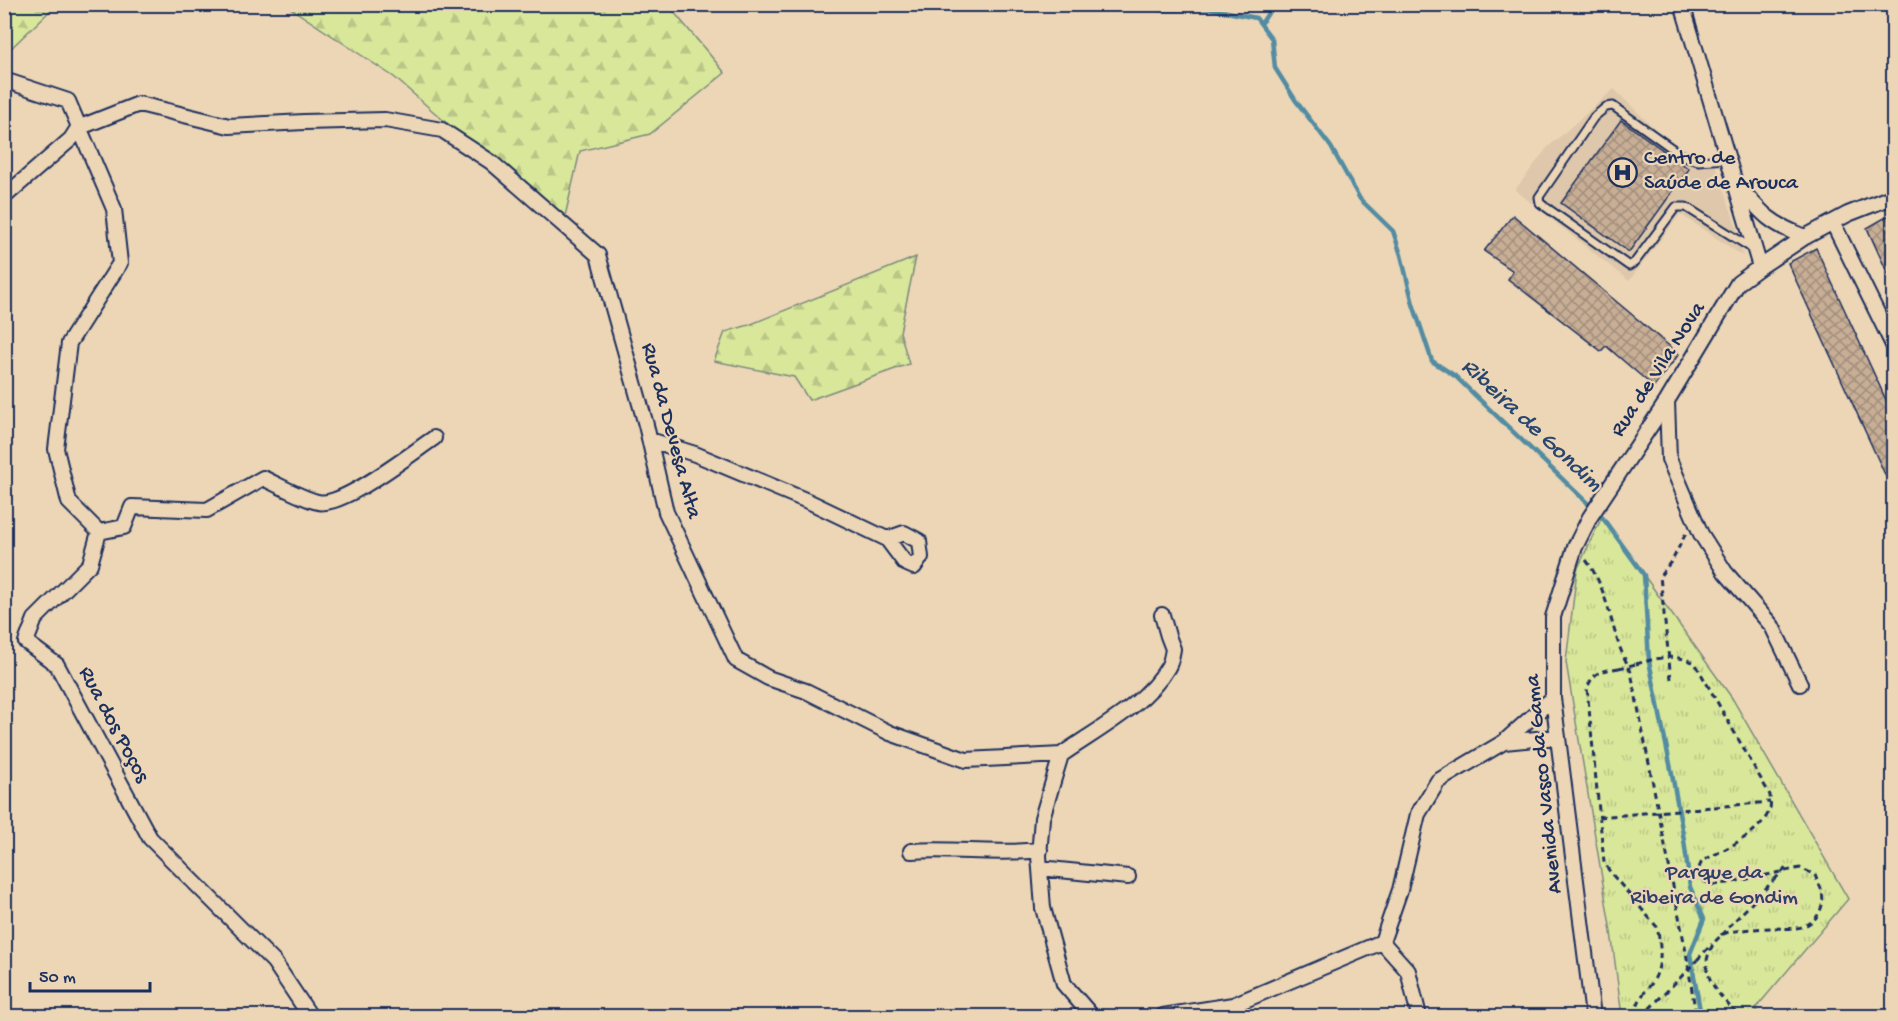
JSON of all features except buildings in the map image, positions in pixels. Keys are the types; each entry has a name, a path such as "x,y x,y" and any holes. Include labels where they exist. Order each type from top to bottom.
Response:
{"street":[{"path":"1682,4 1760,267"},
{"path":"4,80 68,102 114,209 120,263 69,344 56,449 69,502 99,532 124,527 132,507 207,510 263,478 320,503 343,498 434,438"},
{"name":"Rua da Devesa Alta","path":"4,197 71,139 78,128 139,104 229,126 385,120 442,129 491,162 598,255 650,440 666,512 736,660 768,678 806,691 890,733 966,760 1060,755"},
{"path":"1736,184 1761,213 1781,228 1806,237"},
{"name":"Rua de Vila Nova","path":"1590,517 1667,401 1738,283 1806,237 1848,214 1893,196"},
{"path":"1833,223 1893,347"},
{"path":"1667,401 1669,459 1701,534 1725,572 1772,626 1800,684"},
{"path":"650,440 695,453 887,539"},
{"name":"Avenida Vasco da Gama","path":"1590,517 1575,547 1554,617 1553,698 1593,1017"},
{"name":"Rua dos Poços","path":"99,532 90,564 35,619 26,642 57,665 150,838 274,962 310,1017"},
{"path":"1090,1017 1090,1014 1064,984 1043,908 1040,868 1042,818 1060,755 1124,712 1151,689 1168,666 1173,649 1162,615"},
{"path":"1162,1017 1233,1005 1382,942 1400,890 1418,814 1438,781 1504,742 1553,698"},
{"path":"1504,742 1558,737"},
{"path":"911,851 932,849 996,853 1040,850"},
{"path":"1040,868 1128,877"},
{"path":"1382,942 1408,970 1419,1017"}],"lane":[{"path":"1728,159 1698,161 1684,157 1613,106 1606,107 1594,117 1539,197 1540,203 1629,266 1635,262 1676,207 1686,207 1755,250"}],"path":[{"path":"1671,679 1660,576 1673,559 1694,516"},
{"path":"1575,547 1592,568 1609,608 1619,646 1631,672 1686,952 1696,1017"},
{"path":"1635,1017 1640,999 1653,981 1661,955 1659,938 1657,927 1604,862 1587,688 1592,678 1600,671 1682,657 1695,663 1770,795 1770,808 1753,831 1702,861 1698,870 1703,881 1713,885 1728,883 1800,868 1815,875 1822,892 1823,905 1816,918 1806,926 1726,933 1713,943 1707,958 1709,977 1718,993 1739,1017"},
{"path":"1599,817 1770,802"},
{"path":"1642,1017 1788,866"}],"shaded area":[{"name":"Centro de Saúde de Arouca","path":"1614,89 1668,142 1678,147 1712,155 1738,231 1743,256 1680,214 1629,281 1515,190 1547,148"}],"green space":[{"path":"5,4 56,4 56,5 5,54"},
{"path":"286,5 668,5 725,73 650,134 580,151 563,225 394,77"},
{"path":"916,257 900,332 909,364 809,400 794,377 714,361 725,332 749,325"},
{"name":"Parque da Ribeira de Gondim","path":"1602,517 1732,698 1848,899 1755,1009 1761,1016 1622,1016 1611,932 1566,662 1577,570"}],"waterway":[{"name":"Ribeira de Gondim","path":"1130,4 1161,10 1208,8 1256,18 1272,39 1275,68 1296,101 1331,147 1360,199 1393,231 1413,304 1432,361 1455,376 1602,517 1644,575 1649,661 1684,840 1690,887 1704,919 1690,954 1701,1016"},
{"path":"1261,24 1274,4"}],"place":[{"name":"Centro de Saúde de Arouca","path":"1623,172"}]}
